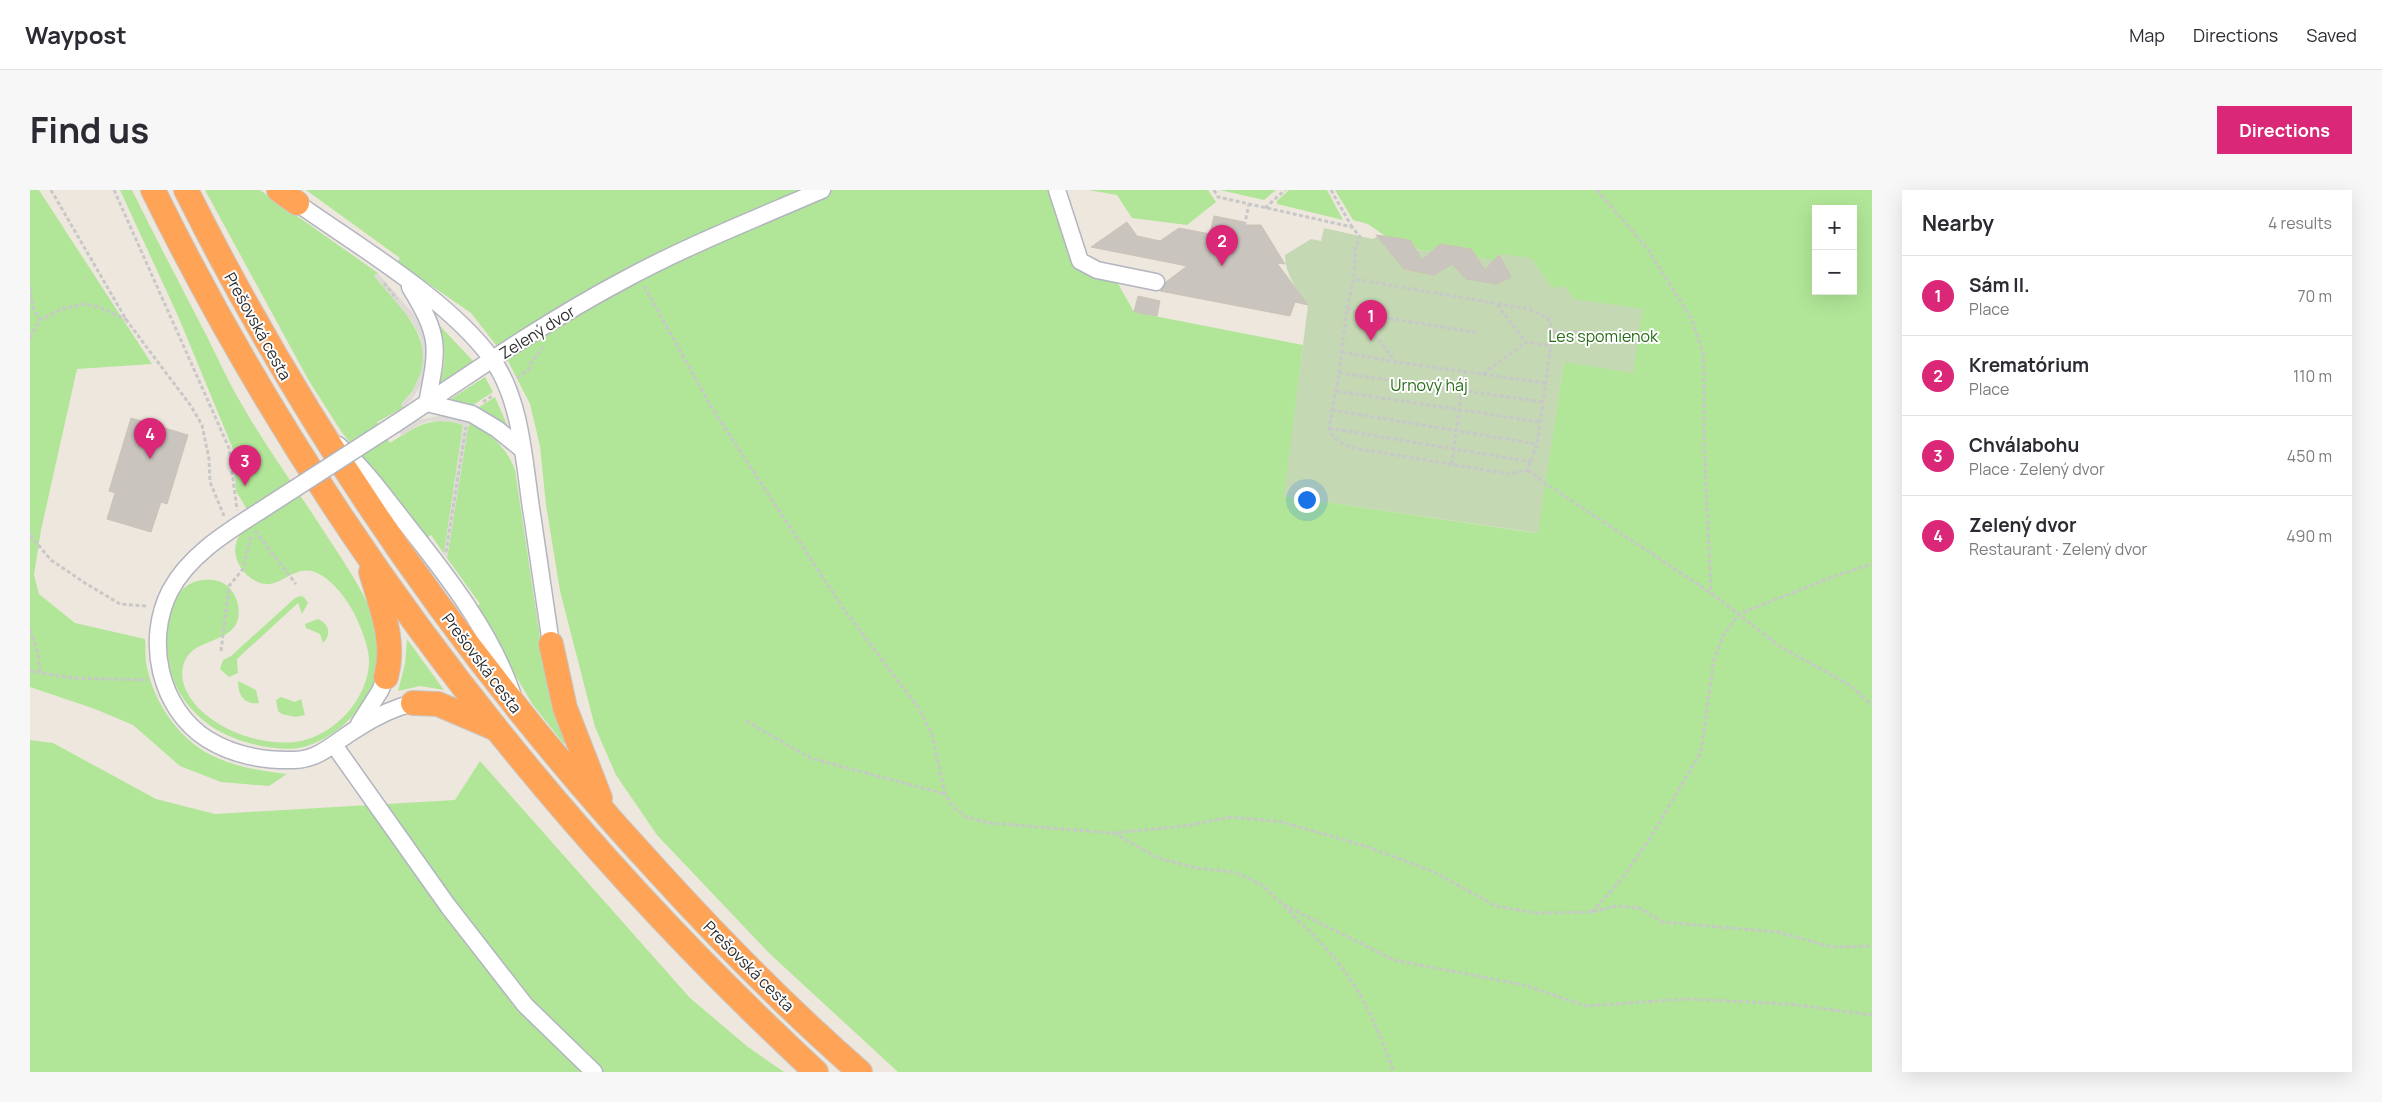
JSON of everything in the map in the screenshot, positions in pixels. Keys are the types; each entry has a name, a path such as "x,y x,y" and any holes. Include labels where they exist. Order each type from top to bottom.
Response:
{"highway":[{"name":"Prešovská cesta","path":"153,190 218,316 253,378 366,556 414,623 495,728 593,845 642,900 707,968 816,1072"},
{"name":"Prešovská cesta","path":"186,190 258,328 316,424 406,562 519,712 608,818 725,944 808,1025 860,1072"},
{"path":"366,556 389,639 390,659 386,677"},
{"path":"551,644 565,708 608,818"},
{"path":"413,703 438,704 495,728"}],"street":[{"name":"Zelený dvor","path":"357,728 334,745 310,758 298,760 265,759 229,750 206,738 189,723 170,696 164,681 157,645 158,626 163,608 180,575 197,557 395,424 560,317 634,274 689,247 822,190"},
{"path":"1057,190 1080,260 1097,270 1156,282"},
{"path":"288,196 405,279 474,337 493,360 506,386 520,431 551,644"},
{"path":"405,279 426,317 434,339 436,352 427,403 467,420 497,429 523,450"},
{"path":"357,728 376,699 386,677"},
{"path":"357,728 387,711 413,703"},
{"path":"334,745 448,906 525,1005 594,1072"}],"path":[{"path":"51,190 127,321 192,406 202,425 209,459 210,482 250,523 296,584"},
{"path":"114,190 229,448 236,509 250,523"},
{"path":"1214,190 1218,196 1352,227"},
{"path":"1265,208 1285,190"},
{"path":"1331,190 1352,227 1360,237 1355,250 1354,279 1347,308 1342,352 1329,428 1331,435 1345,446 1509,474 1528,470"},
{"path":"1597,190 1648,248 1691,318 1703,352 1710,593"},
{"path":"1243,232 1249,204"},
{"path":"390,268 381,279 402,305"},
{"path":"634,274 641,282 713,410 843,608 918,707 932,734 945,794 952,806 966,817 989,823 1114,833 1184,826 1231,817 1282,822 1365,846 1432,872 1496,906 1535,913 1592,912 1616,906 1640,908 1662,922 1778,932 1832,948 1872,946"},
{"path":"1354,279 1496,304 1540,313 1548,318 1553,331 1537,444 1528,470"},
{"path":"30,287 33,308 40,320"},
{"path":"30,338 40,320 62,309 85,304 99,307 127,321"},
{"path":"1496,304 1526,342 1551,346"},
{"path":"1347,308 1357,313 1479,333"},
{"path":"1357,313 1396,362"},
{"path":"1553,331 1567,332 1577,330 1587,334 1600,333 1611,337"},
{"path":"1483,374 1526,342"},
{"path":"445,561 467,420 476,406 529,369 534,357 546,343"},
{"path":"1342,352 1396,362 1545,383"},
{"path":"1452,464 1464,371"},
{"path":"1339,372 1543,402"},
{"path":"1336,390 1540,422"},
{"path":"1332,410 1456,429 1537,444"},
{"path":"1329,428 1532,462"},
{"path":"1528,470 1545,484 1710,593 1779,646 1850,685 1872,705"},
{"path":"221,651 229,586 243,569 250,523"},
{"path":"30,535 51,560 120,604 163,608"},
{"path":"1592,912 1621,880 1649,840 1701,752 1714,659 1723,636 1739,614 1872,564"},
{"path":"30,630 38,653 40,672"},
{"path":"30,671 72,678 164,681"},
{"path":"746,721 810,758 945,794"},
{"path":"1114,833 1158,858 1197,868 1234,872 1262,885 1340,964 1381,1034 1394,1072"},
{"path":"1282,904 1394,960 1524,985 1586,1006 1687,999 1789,1004 1872,1015"}],"green space":[{"path":"30,190 39,190 152,364 77,369 41,530 34,575 39,594 75,623 145,639 149,677 162,707 181,733 193,744 220,759 244,767 287,774 269,786 221,782 180,766 133,725 95,709 30,687"},
{"path":"120,190 132,190 236,394 261,436 351,574 375,620 380,639 380,659 376,678 367,696 356,713 341,727 325,738 307,746 283,749 256,745 217,730 187,703 177,688 172,675 168,660 167,642 171,609 178,595 188,585 203,580 224,583 230,589 238,605 238,617 235,626 228,633 193,650 185,661 182,672 183,680 193,702 218,724 234,732 251,738 285,743 301,741 326,731 348,712 357,700 368,674 369,656 362,632 352,609 343,595 325,578 306,570 294,573 273,583 259,583 246,574 237,561 235,553 238,538 245,528 254,521 236,491 233,449 178,316"},
{"path":"205,190 260,190 378,273 374,276 400,305 411,321 419,337 423,353 423,370 416,387 401,404 403,408 377,422 390,443 424,424 442,421 463,425 444,554 431,535 425,539 341,431 309,381"},
{"name":"Les spomienok","path":"306,190 1052,190 1072,260 1116,280 1134,312 1303,345 1285,496 1537,533 1574,299 1552,289 1531,258 1494,261 1476,257 1471,249 1440,244 1431,252 1416,249 1410,240 1385,236 1368,224 1353,220 1335,190 1872,190 1872,1072 898,1072 770,954 657,835 616,775 595,727 560,591 546,505 540,446 530,404 507,359 471,313 397,262 400,258"},
{"path":"1088,190 1208,190 1216,202 1187,225 1132,218 1117,195"},
{"path":"1220,190 1276,190 1264,200"},
{"path":"1289,190 1327,190 1343,220 1277,204 1277,201"},
{"name":"Urnový háj","path":"1324,228 1373,239 1379,235 1410,240 1416,249 1430,252 1440,244 1471,249 1476,257 1494,260 1501,254 1531,258 1552,288 1565,286 1574,299 1643,309 1633,373 1564,362 1538,533 1284,496 1308,305 1289,275 1285,255 1311,239 1321,241"},
{"path":"439,325 474,362 439,385 444,355"},
{"path":"485,377 493,392 473,405 449,400"},
{"path":"495,397 508,427 479,407"},
{"path":"471,423 486,432 498,443 508,455 515,470 541,644 567,740 564,744 533,705 475,607 480,604 447,558 468,427"},
{"path":"304,597 308,603 302,614 298,603 237,659 238,673 229,677 220,669 223,660 231,656 295,598"},
{"path":"318,619 328,629 328,636 323,643 320,634 306,628 305,624"},
{"path":"407,639 444,690 420,686 398,691 405,664"},
{"path":"238,681 256,690 259,703 249,702 243,698 239,691"},
{"path":"281,697 295,702 301,699 305,715 295,717 278,711 276,700"},
{"path":"30,740 53,743 156,799 215,814 455,800 480,761 690,998 748,1047 784,1072 30,1072"}],"shaded area":[{"path":"378,273 415,316 427,342 428,352 422,383 412,399 403,408 401,404 411,395 421,372 423,361 421,338 411,320 374,276"},
{"path":"448,416 471,423 468,427 447,558 444,554 463,425 454,422 430,421 418,425 402,436 399,432 418,420"}],"building":[{"path":"1214,216 1244,222 1244,225 1261,225 1285,264 1277,263 1308,305 1295,302 1290,316 1160,291 1166,282 1187,266 1091,247 1127,222 1137,236 1160,241 1179,228 1210,234"},
{"path":"1376,235 1410,240 1422,260 1440,244 1471,249 1485,270 1499,255 1511,277 1497,284 1466,279 1452,264 1434,275 1404,269"},
{"path":"1138,296 1160,301 1157,316 1134,312"},
{"path":"131,418 188,435 167,504 161,502 151,532 107,519 115,493 109,491"}],"place":[{"name":"Krematórium","path":"1222,266"},
{"name":"Sám II.","path":"1371,341"},
{"name":"Zelený dvor","path":"150,459"},
{"name":"Chválabohu","path":"245,486"}]}
